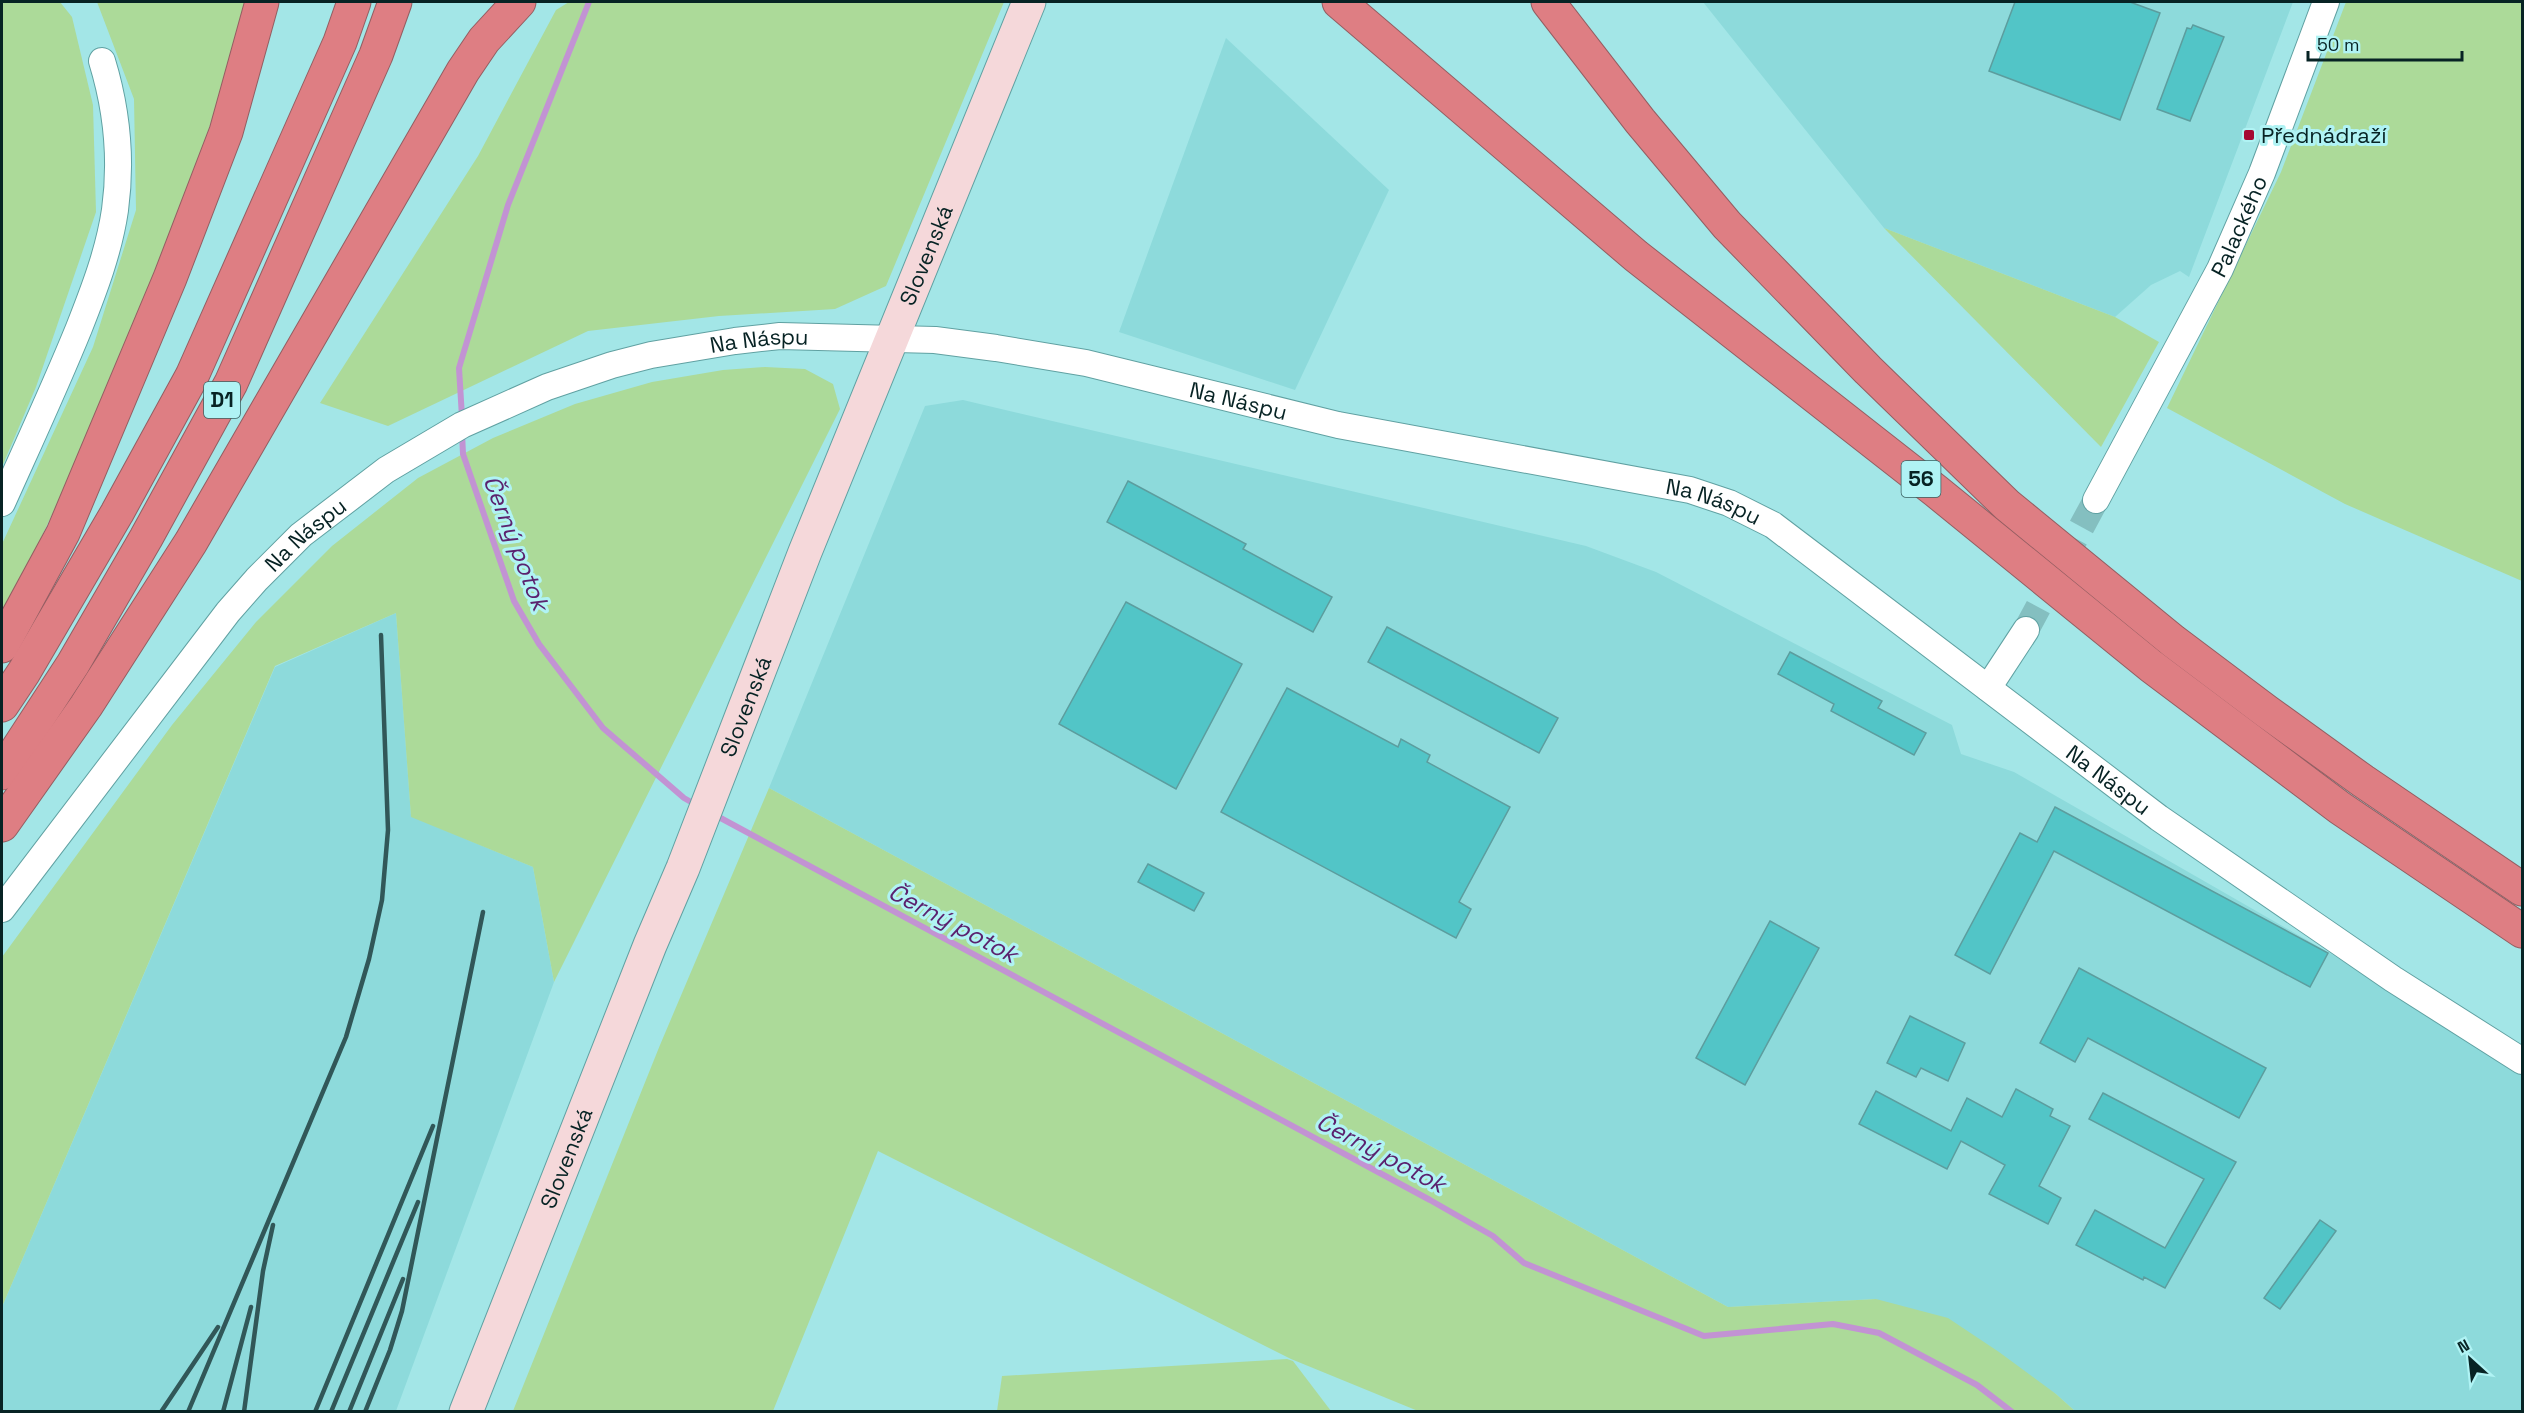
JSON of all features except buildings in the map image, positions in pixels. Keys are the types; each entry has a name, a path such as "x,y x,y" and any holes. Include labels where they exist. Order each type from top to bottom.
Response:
{"highway":[{"path":"2,646 63,533 170,278 226,132 262,2"},
{"name":"D1","path":"2,705 24,672 117,513 192,376 340,42 354,2"},
{"name":"D1","path":"2,773 73,664 146,538 231,383 376,56 395,2"},
{"name":"D1","path":"2,825 86,706 191,542 443,104 484,40 519,2"},
{"name":"56","path":"1339,2 1636,256 1936,492 2151,666 2340,808 2523,931"},
{"name":"56","path":"1548,2 1640,121 1727,225 1868,370 2007,505 2173,641 2266,711 2363,782 2523,890"}],"street":[{"name":"Slovenská","path":"466,1412 650,945 683,868 797,572 1029,2"},
{"name":"Palackého","path":"2096,500 2220,269 2266,164 2326,2"},
{"path":"2,503 74,340 111,233 117,186 118,135 111,93 102,61"},
{"name":"Na Náspu","path":"2,909 171,684 257,579 301,535 416,451 462,425 524,396 612,365 692,347 780,336 935,340 1086,363 1338,425 1690,490 1739,507 1773,525 2159,818 2393,979 2523,1061"},
{"path":"1988,688 2026,630"}],"shaded area":[{"path":"1703,2 2293,2 2189,277 2180,271 2151,285 2115,317 1884,228"},
{"path":"1226,38 1389,190 1295,390 1119,332"},
{"path":"963,400 1586,546 1656,572 1952,725 1961,754 2014,772 2333,955 2522,1073 2522,1411 2075,1411 2056,1394 1876,1299 1728,1307 769,788 925,406"},
{"path":"396,613 411,816 533,867 554,982 396,1411 2,1412 2,1307 275,667"}],"green space":[{"path":"2,2 60,2 72,17 93,105 96,212 36,387 2,467"},
{"path":"97,2 245,2 242,29 181,212 122,367 30,561 2,611 2,544 93,347 136,210 134,99"},
{"path":"569,2 1004,2 886,286 835,309 719,316 588,331 388,426 320,403 478,156 556,10"},
{"path":"2346,2 2522,2 2522,581 2345,504 2167,408 2281,172"},
{"path":"1884,228 2115,317 2159,342 2101,447"},
{"path":"765,367 805,369 833,384 840,409 554,982 533,867 411,817 396,613 275,666 2,1307 2,957 172,725 256,622 332,546 418,478 493,438 575,404 652,382 723,370"},
{"path":"769,788 1728,1307 1876,1299 1948,1318 1999,1352 2075,1411 1418,1411 1291,1359 878,1151 773,1411 513,1411 660,1045"},
{"path":"1287,1359 1293,1361 1331,1411 997,1411 1002,1376"}],"waterway":[{"name":"Černý potok","path":"462,417 459,368 508,205 589,2"},
{"name":"Černý potok","path":"462,433 463,454 514,601 539,644 603,728 684,798 698,806"},
{"name":"Černý potok","path":"715,815 1430,1200 1493,1236 1524,1263 1704,1336 1833,1324 1879,1333 1977,1385 2012,1412"}],"tunnel":[{"path":"2026,630 2096,500"}],"railway":[{"path":"188,1412 346,1037 369,959 382,900 388,830 381,635"},
{"path":"365,1412 390,1350 402,1311 483,912"},
{"path":"315,1412 433,1126"},
{"path":"331,1412 418,1202"},
{"path":"244,1412 263,1271 273,1225"},
{"path":"349,1412 403,1279"},
{"path":"223,1412 251,1307"},
{"path":"161,1412 218,1327"}],"place":[{"name":"Přednádraží","path":"2249,135"}]}
